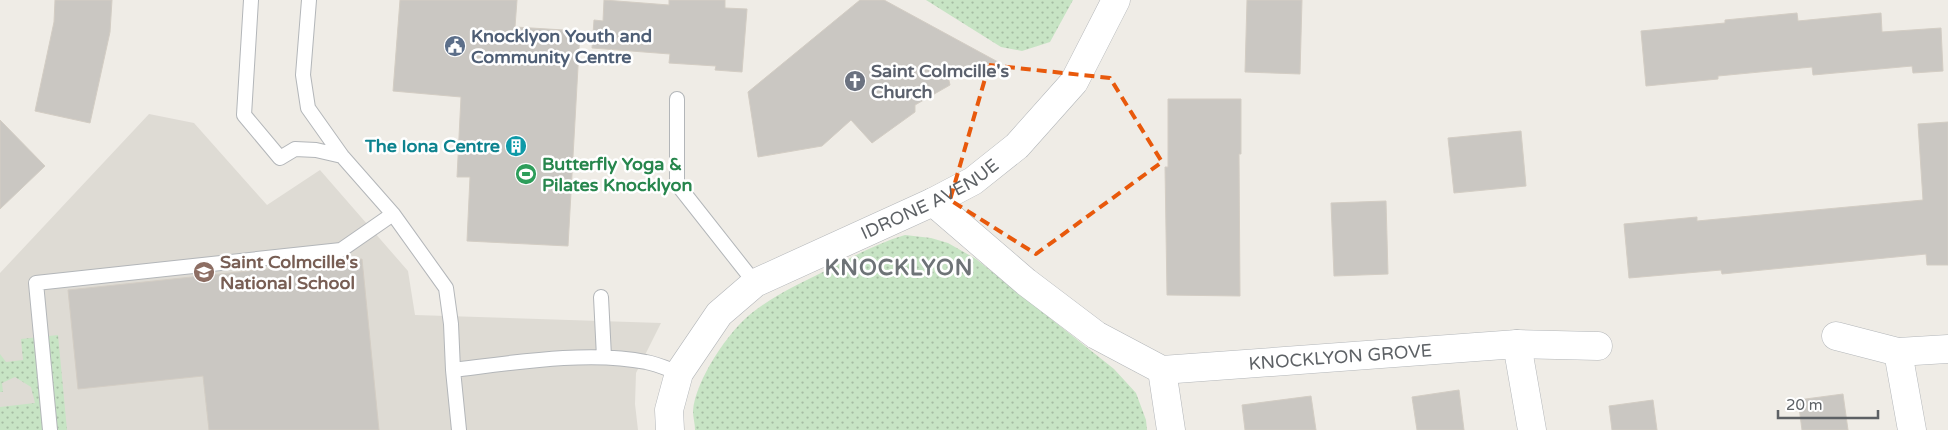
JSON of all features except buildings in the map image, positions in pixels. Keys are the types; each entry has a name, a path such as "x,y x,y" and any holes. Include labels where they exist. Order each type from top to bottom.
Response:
{"street":[{"name":"IDRONE AVENUE","path":"670,430 668,410 679,373 719,314 756,283 933,202 973,181 1017,146 1074,82 1116,0"},
{"path":"933,202 1026,282 1096,335 1162,370 1171,430"},
{"path":"1836,336 1898,352 1948,349"},
{"path":"1517,344 1532,430"},
{"name":"KNOCKLYON GROVE","path":"1162,370 1517,344 1598,346"},
{"path":"1898,352 1912,430"}],"lane":[{"path":"251,0 244,115 280,158 295,149 316,150 342,156"},
{"path":"309,0 303,75 308,108 342,156 393,214 446,288 451,324 459,430"},
{"path":"677,99 678,184 756,283"},
{"path":"50,430 36,283 341,250 393,214"},
{"path":"601,297 604,357"},
{"path":"453,370 511,363 604,357 647,362 679,373"}],"highlighted area":[{"path":"989,65 1110,78 1162,162 1036,254 950,200"}],"shaded area":[{"name":"Saint Colmcille's National School","path":"149,114 194,123 267,205 320,170 408,271 415,315 661,323 636,373 635,404 638,430 0,430 0,273"}],"green space":[{"path":"926,0 1073,0 1050,42 1022,51 1001,47"},
{"path":"905,235 931,238 948,243 976,259 1114,369 1136,393 1146,420 1147,430 695,430 693,411 700,385 724,343 744,320 753,312 790,289 866,250"},
{"path":"58,335 67,430 0,430 0,407 35,403 31,387 15,377 2,383 3,392 0,392 0,354 6,362 23,360 21,339"}],"place":[{"name":"Knocklyon Youth and Community Centre","path":"455,46"},
{"name":"Saint Colmcille's Church","path":"855,81"},
{"name":"The Iona Centre","path":"516,146"},
{"name":"Butterfly Yoga & Pilates Knocklyon","path":"526,174"},
{"name":"Saint Colmcille's National School","path":"204,272"}],"district":[{"name":"KNOCKLYON","path":"899,267"}]}
